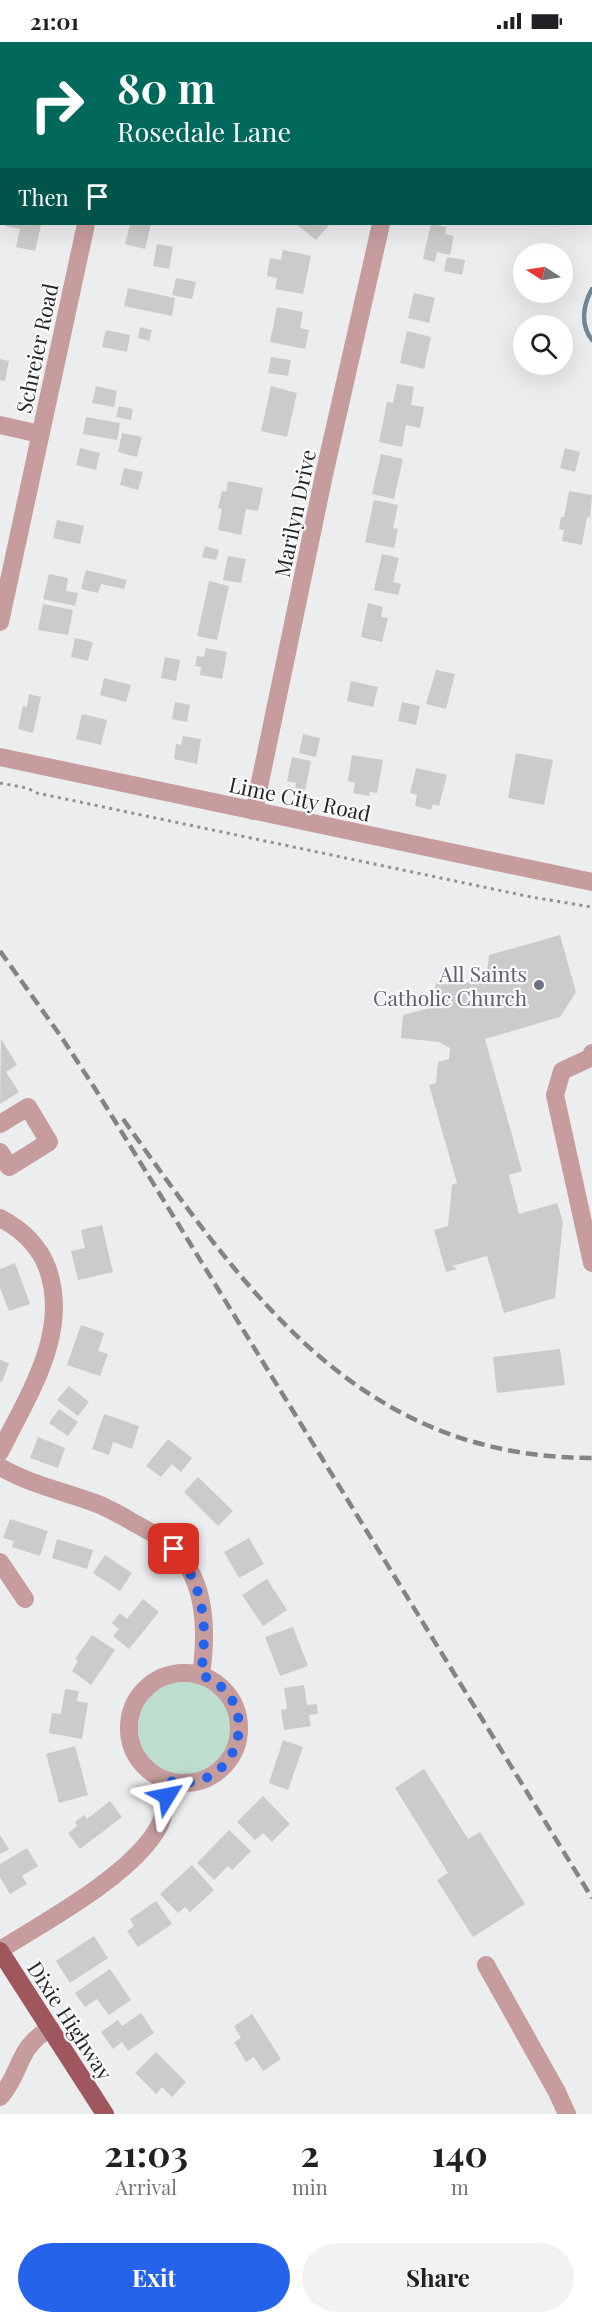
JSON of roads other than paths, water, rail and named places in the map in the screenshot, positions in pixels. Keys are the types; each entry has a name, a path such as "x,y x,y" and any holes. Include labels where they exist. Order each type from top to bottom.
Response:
{"main road":[{"name":"Dixie Highway","path":"0,1951 105,2114"}],"street":[{"name":"Schreier Road","path":"0,622 86,225"},
{"name":"Marilyn Drive","path":"254,812 324,475 381,225"},
{"path":"0,425 40,434"},
{"name":"Lime City Road","path":"0,757 592,882"},
{"path":"592,1053 590,1058 562,1071 555,1095 592,1263"},
{"path":"0,1124 28,1107 49,1143 9,1167 0,1152"},
{"path":"0,1218 22,1232 37,1248 52,1281 55,1302 52,1335 45,1356 0,1452"},
{"path":"0,1467 31,1482 111,1509 174,1549 194,1579 201,1600 204,1649 201,1675"},
{"path":"0,1562 25,1599"},
{"path":"177,1673 201,1675 216,1683 232,1700 239,1723 237,1745 232,1756 217,1772 196,1782 169,1781 142,1763 135,1754 131,1744 129,1724 131,1712 138,1697 157,1679 177,1673"},
{"path":"0,1951 109,1879 134,1859 160,1825 169,1781"},
{"path":"486,1965 557,2091 567,2114"},
{"path":"0,2097 10,2085 25,2049 39,2034 50,2028"}],"waterway":[{"path":"592,289 584,314 586,328 592,340"}],"railway":[{"path":"0,951 94,1087 592,1898"},
{"path":"123,1119 215,1245 263,1302 316,1353 373,1396 437,1429 509,1450 592,1458"}],"place":[{"name":"All Saints Catholic Church","path":"539,985"}]}
